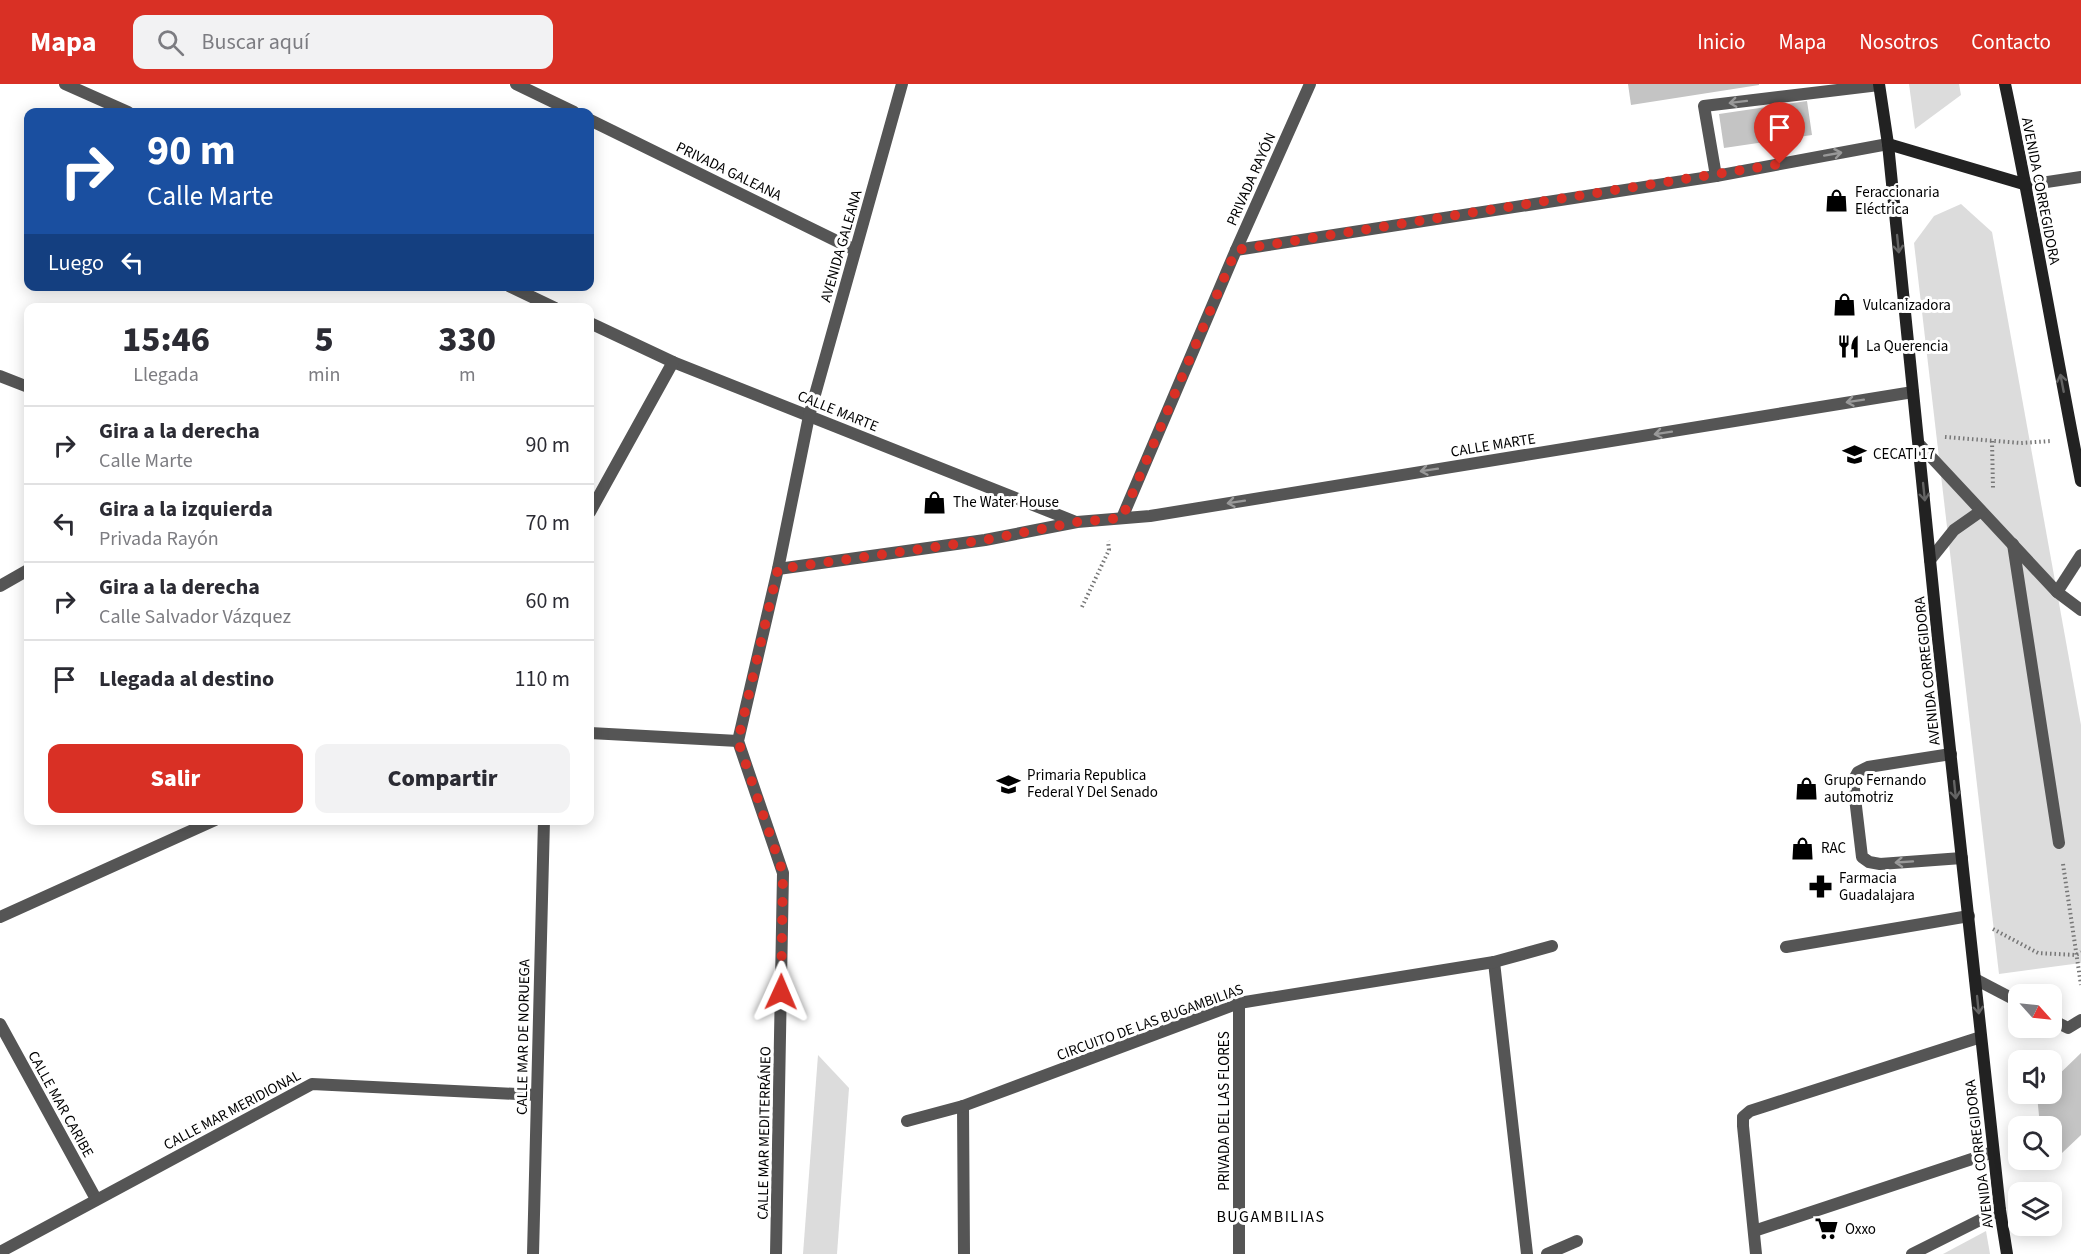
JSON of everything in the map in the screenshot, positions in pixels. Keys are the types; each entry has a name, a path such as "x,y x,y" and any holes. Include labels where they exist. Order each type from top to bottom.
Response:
{"main road":[{"name":"AVENIDA CORREGIDORA","path":"1879,84 1888,144 1981,1037 2007,1254"},
{"name":"AVENIDA CORREGIDORA","path":"2005,84 2027,185 2075,435 2081,480"},
{"path":"1888,144 2027,185"}],"street":[{"path":"65,84 119,108"},
{"path":"516,84 566,108"},
{"name":"PRIVADA RAYÓN","path":"1122,518 1236,250 1310,84"},
{"path":"1716,176 1704,106 1879,84"},
{"name":"AVENIDA GALEANA","path":"809,416 897,86"},
{"name":"PRIVADA GALEANA","path":"594,122 855,250"},
{"path":"1236,250 1716,176 1888,144"},
{"path":"2027,185 2081,177"},
{"path":"519,291 545,303"},
{"name":"CALLE MARTE","path":"594,325 673,362 1077,522"},
{"path":"594,505 673,362"},
{"path":"0,376 24,385"},
{"name":"CALLE MARTE","path":"778,569 985,540 1077,522 1162,514 1913,392"},
{"path":"594,733 738,741 778,569 809,416"},
{"path":"1918,439 2057,592 2081,610"},
{"path":"1930,560 1954,530 1981,511"},
{"path":"2013,543 2060,843"},
{"path":"2057,592 2081,555"},
{"path":"0,586 24,572"},
{"name":"CALLE MAR MEDITERRÁNEO","path":"738,741 783,873 776,1254"},
{"path":"1951,754 1868,767 1858,772 1852,781 1862,857 1869,862 1880,864 1962,858"},
{"path":"0,917 204,825"},
{"name":"CALLE MAR DE NORUEGA","path":"532,1254 544,825"},
{"path":"1786,947 1969,916"},
{"name":"CIRCUITO DE LAS BUGAMBILIAS","path":"907,1121 963,1106 1239,1003 1494,962 1552,946"},
{"path":"1494,962 1527,1254"},
{"path":"1976,979 2008,996"},
{"name":"PRIVADA DEL LAS FLORES","path":"1239,1003 1239,1254"},
{"path":"2062,1025 2068,1028 2081,1020"},
{"name":"CALLE MAR CARIBE","path":"0,1024 96,1199"},
{"path":"1756,1254 1743,1117 1750,1111 1981,1037"},
{"name":"CALLE MAR MERIDIONAL","path":"0,1252 312,1084 537,1095"},
{"path":"963,1106 964,1254"},
{"path":"1754,1230 1994,1152"},
{"path":"1912,1254 2000,1210"},
{"path":"1547,1254 1577,1241"}],"path":[{"path":"1918,439 2021,443 2075,435"},
{"path":"1992,441 1995,526"},
{"path":"1083,607 1109,550 1107,519"},
{"path":"2060,843 2079,953 2081,985"},
{"path":"1969,916 2038,953 2079,953"}],"shaded area":[{"path":"1909,84 1959,84 1961,95 1915,129"},
{"path":"1961,204 1992,232 2081,725 2081,963 1999,974 1914,243 1934,216"},
{"path":"818,1055 849,1088 837,1254 803,1254"},
{"path":"1986,1231 1990,1254 1943,1254"}],"building":[{"path":"1628,84 1759,84 1759,85 1631,105"},
{"path":"1807,101 1812,135 1724,148 1719,114"},
{"path":"2081,1053 2081,1135 2062,1153 2062,1116 2039,1116 2038,1104 2062,1104 2062,1071"}],"place":[{"name":"Feraccionaria Eléctrica","path":"1837,201"},
{"name":"Vulcanizadora","path":"1845,305"},
{"name":"La Querencia","path":"1848,346"},
{"name":"CECATI 17","path":"1855,454"},
{"name":"The Water House","path":"935,502"},
{"name":"Primaria Republica Federal Y Del Senado","path":"1009,784"},
{"name":"Grupo Fernando automotriz","path":"1806,789"},
{"name":"RAC","path":"1803,848"},
{"name":"Farmacia Guadalajara","path":"1821,887"},
{"name":"Oxxo","path":"1827,1229"}],"district":[{"name":"BUGAMBILIAS","path":"1271,1216"}],"route":[{"path":"781,992 783,873 738,741 778,569 985,540 1077,522 1122,518 1236,250 1716,176 1780,164"}]}
